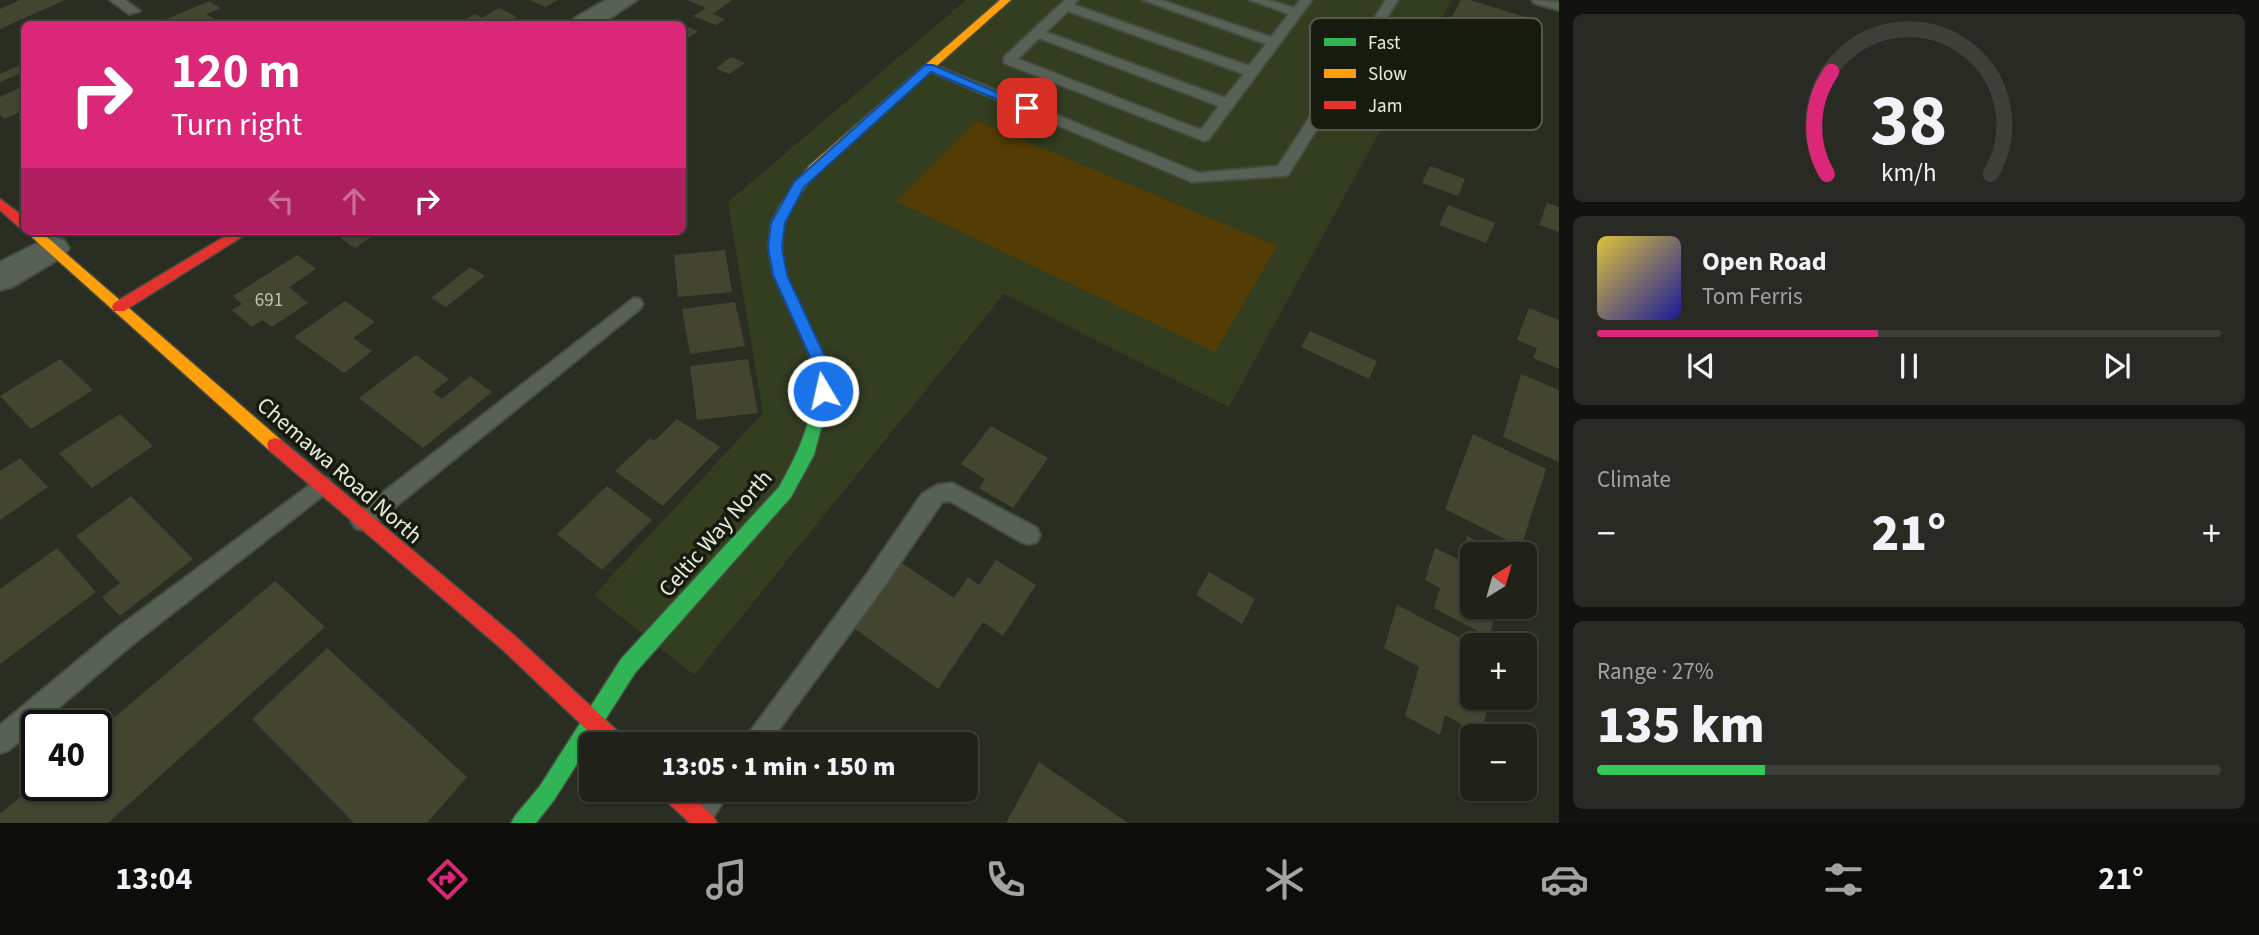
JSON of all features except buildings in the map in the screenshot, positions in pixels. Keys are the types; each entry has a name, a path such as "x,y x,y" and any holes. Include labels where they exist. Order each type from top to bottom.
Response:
{"street":[{"path":"589,21 624,0"},
{"name":"Celtic Way North","path":"522,823 547,793 628,666 785,492 806,454 823,391 819,361 780,275 775,247 778,223 799,185 813,169 1006,0"},
{"path":"0,203 21,221"},
{"path":"119,307 237,235"},
{"path":"0,278 42,240"},
{"name":"Chemawa Road North","path":"42,240 362,520 509,643 604,732"},
{"path":"683,802 703,820"}],"lane":[{"path":"116,0 134,11"},
{"path":"1149,0 1275,43"},
{"path":"1256,0 1297,13"},
{"path":"1252,72 1068,3 1009,60 1204,136 1275,43 1306,0"},
{"path":"1381,18 1392,0"},
{"path":"1538,0 1559,6"},
{"path":"1037,33 1228,104"},
{"path":"929,68 1197,177 1283,171 1310,129"},
{"path":"362,520 634,304"},
{"path":"0,741 125,636 322,485"},
{"path":"763,732 873,584 929,500 937,494 952,492 1029,535"},
{"path":"703,820 712,802"}],"shaded area":[{"path":"966,0 1452,0 1442,18 1310,18 1310,130 1381,130 1229,407 1004,294 694,675 594,595 763,413 728,202"},
{"path":"977,121 1277,246 1215,352 896,201"}],"traffic: fast":[{"path":"522,823 547,793 628,666 785,492 806,455 823,391 819,361 813,347"}],"traffic: slow":[{"path":"813,347 780,275 775,247 778,223 787,205 813,169 1006,0"},
{"path":"37,235 275,445"}],"traffic: jam":[{"path":"0,203 21,221"},
{"path":"119,307 237,235"},
{"path":"275,445 509,643 604,732"},
{"path":"683,802 706,823"}],"route":[{"path":"823,391 819,361 780,275 775,247 778,223 799,185 813,169 929,68 1027,108"}]}
